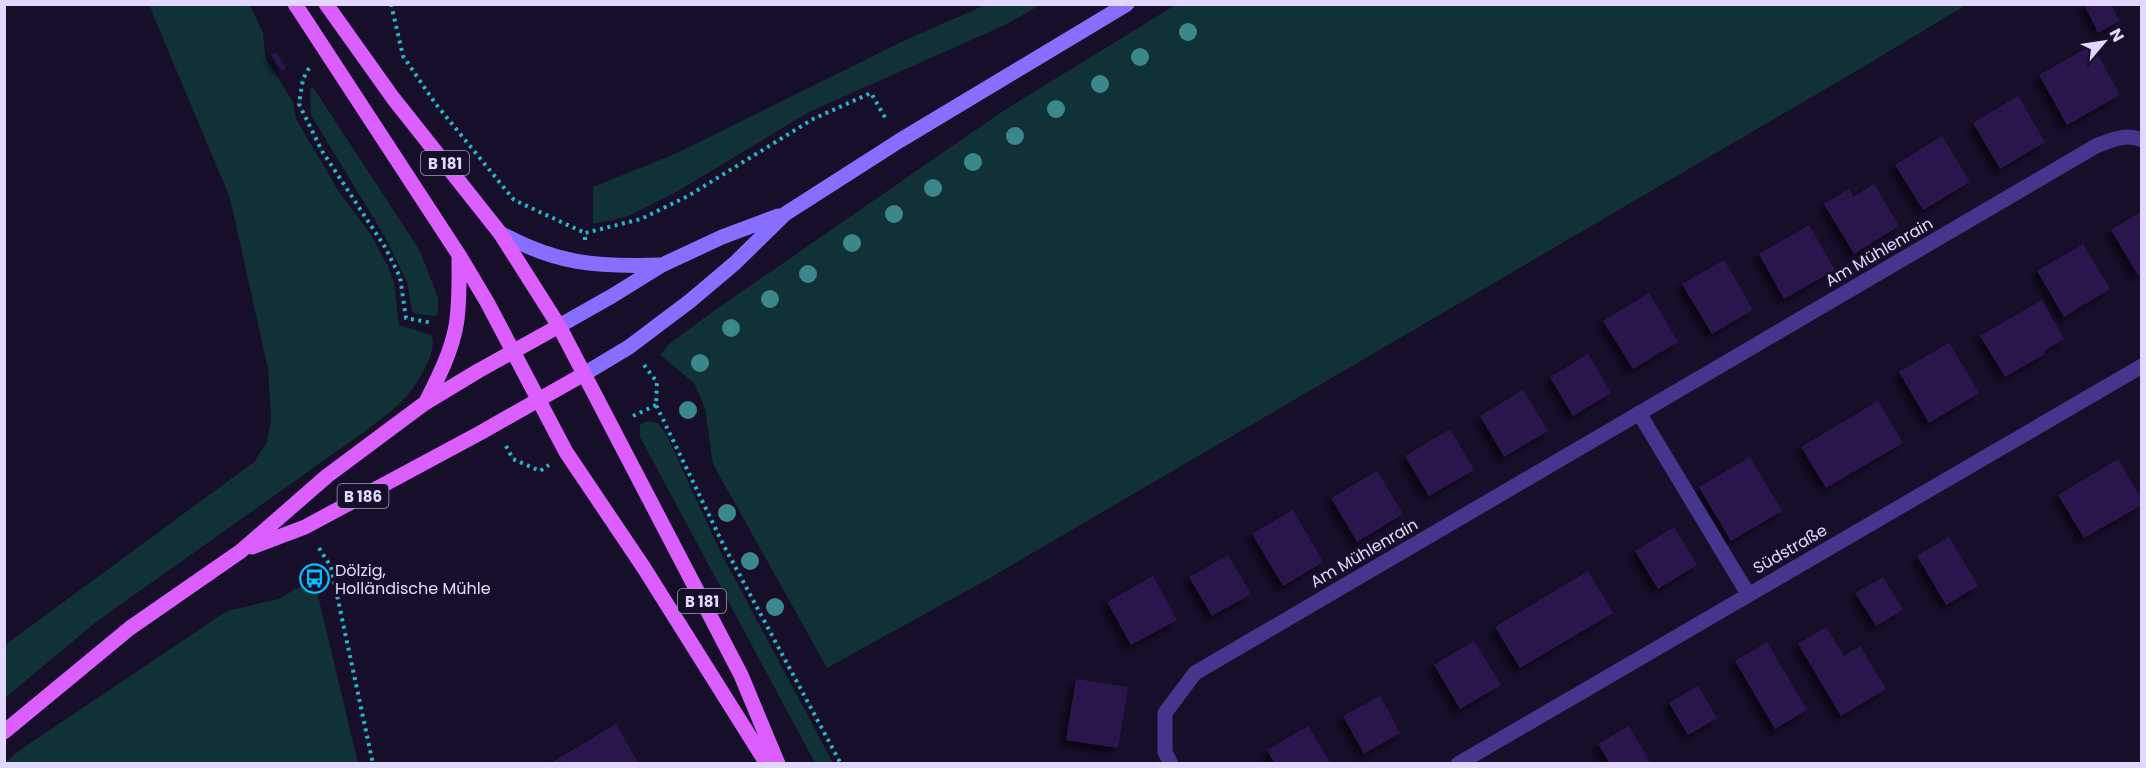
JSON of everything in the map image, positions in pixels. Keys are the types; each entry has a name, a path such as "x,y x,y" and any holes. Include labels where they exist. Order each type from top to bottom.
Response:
{"main road":[{"name":"B 181","path":"295,4 459,255 514,351 566,452 644,568 767,764"},
{"name":"B 181","path":"326,4 393,98 500,234 559,326 741,675 778,764"},
{"path":"425,403 445,363 456,327 459,255"},
{"name":"B 186","path":"4,732 130,628 241,551 327,476 425,403 559,326"},
{"name":"B 186","path":"241,551 305,527 584,374"}],"street":[{"name":"B 186","path":"584,374 629,347 690,301 735,263 785,214 899,141 1127,4"},
{"name":"Am Mühlenrain","path":"1171,764 1165,752 1165,713 1195,673 2096,146 2115,139 2133,136 2142,140"},
{"name":"B 186","path":"559,326 662,265 722,237 785,214"},
{"name":"B 186","path":"500,234 540,253 567,261 626,266 662,265"},
{"name":"Südstraße","path":"1458,764 2142,366"},
{"path":"1639,413 1748,594"}],"path":[{"path":"391,4 403,56 435,103 514,200 585,233 641,219 688,196 813,119 871,93 899,141"},
{"path":"322,47 303,79 299,104 306,122 322,151 385,247 400,277 406,318 456,327"},
{"path":"584,263 585,233"},
{"path":"629,347 657,382 656,405 723,544 841,764"},
{"path":"305,527 331,567 373,764"}],"green space":[{"path":"1177,4 1966,5 988,579 827,668 713,464 705,408 694,383 660,355 669,344 711,313 1003,111"},
{"path":"149,5 250,5 263,33 265,57 293,102 296,119 339,192 370,233 388,266 394,283 399,325 431,335 432,349 415,385 392,410 96,622 5,698 5,645 254,462 267,442 271,419 268,369 230,198"},
{"path":"985,5 1040,5 1005,25 809,112 678,191 626,217 593,224 593,187 677,153 899,43"},
{"path":"313,87 420,251 438,298 438,314 435,316 416,314 412,311 407,282 385,237 311,115 310,89"},
{"path":"648,421 658,423 667,436 720,551 833,763 815,763 640,437 640,424"},
{"path":"314,579 358,763 5,763 20,750 227,611 278,599"}],"building":[{"path":"2084,4 2111,4 2119,21 2098,33"},
{"path":"2092,45 2120,95 2067,125 2039,75"},
{"path":"276,52 286,68 281,71 271,55"},
{"path":"2018,96 2045,142 2000,169 1973,123"},
{"path":"1942,136 1970,182 1923,210 1895,165"},
{"path":"1874,184 1899,226 1854,254 1824,204 1849,189 1853,197"},
{"path":"2142,211 2142,273 2138,275 2111,230"},
{"path":"1809,225 1835,270 1784,299 1759,254"},
{"path":"2083,244 2110,289 2064,317 2037,271"},
{"path":"1724,260 1753,310 1712,334 1682,284"},
{"path":"1649,293 1678,342 1633,369 1603,321"},
{"path":"2042,300 2064,339 2044,351 2045,354 2005,377 1980,336"},
{"path":"1949,343 1979,393 1929,423 1899,372"},
{"path":"1588,354 1611,393 1573,416 1550,377"},
{"path":"1523,390 1548,431 1504,457 1480,416"},
{"path":"1878,401 1903,443 1826,488 1801,447"},
{"path":"1450,429 1474,470 1429,496 1405,456"},
{"path":"1750,457 1782,511 1731,541 1699,487"},
{"path":"2118,459 2142,500 2142,505 2084,538 2058,495"},
{"path":"1377,471 1403,514 1357,542 1331,498"},
{"path":"1293,510 1323,562 1283,586 1252,534"},
{"path":"1674,527 1697,565 1658,589 1635,551"},
{"path":"1949,537 1978,586 1946,605 1917,556"},
{"path":"1228,555 1251,594 1212,616 1189,577"},
{"path":"1588,571 1613,613 1520,668 1495,627"},
{"path":"1153,576 1177,620 1131,645 1107,602"},
{"path":"1883,577 1903,610 1876,626 1855,593"},
{"path":"1826,627 1844,656 1860,646 1886,689 1841,716 1798,644"},
{"path":"1474,641 1501,685 1460,709 1434,665"},
{"path":"1767,642 1807,710 1775,729 1735,661"},
{"path":"1076,679 1128,687 1118,748 1066,740"},
{"path":"1698,686 1717,718 1688,735 1669,703"},
{"path":"1380,696 1400,733 1364,754 1343,716"},
{"path":"616,724 639,764 549,764"},
{"path":"1308,726 1331,764 1275,764 1267,750"},
{"path":"1629,726 1651,764 1610,764 1598,744"}],"place":[{"name":"Dölzig, Holländische Mühle","path":"314,579"}]}
